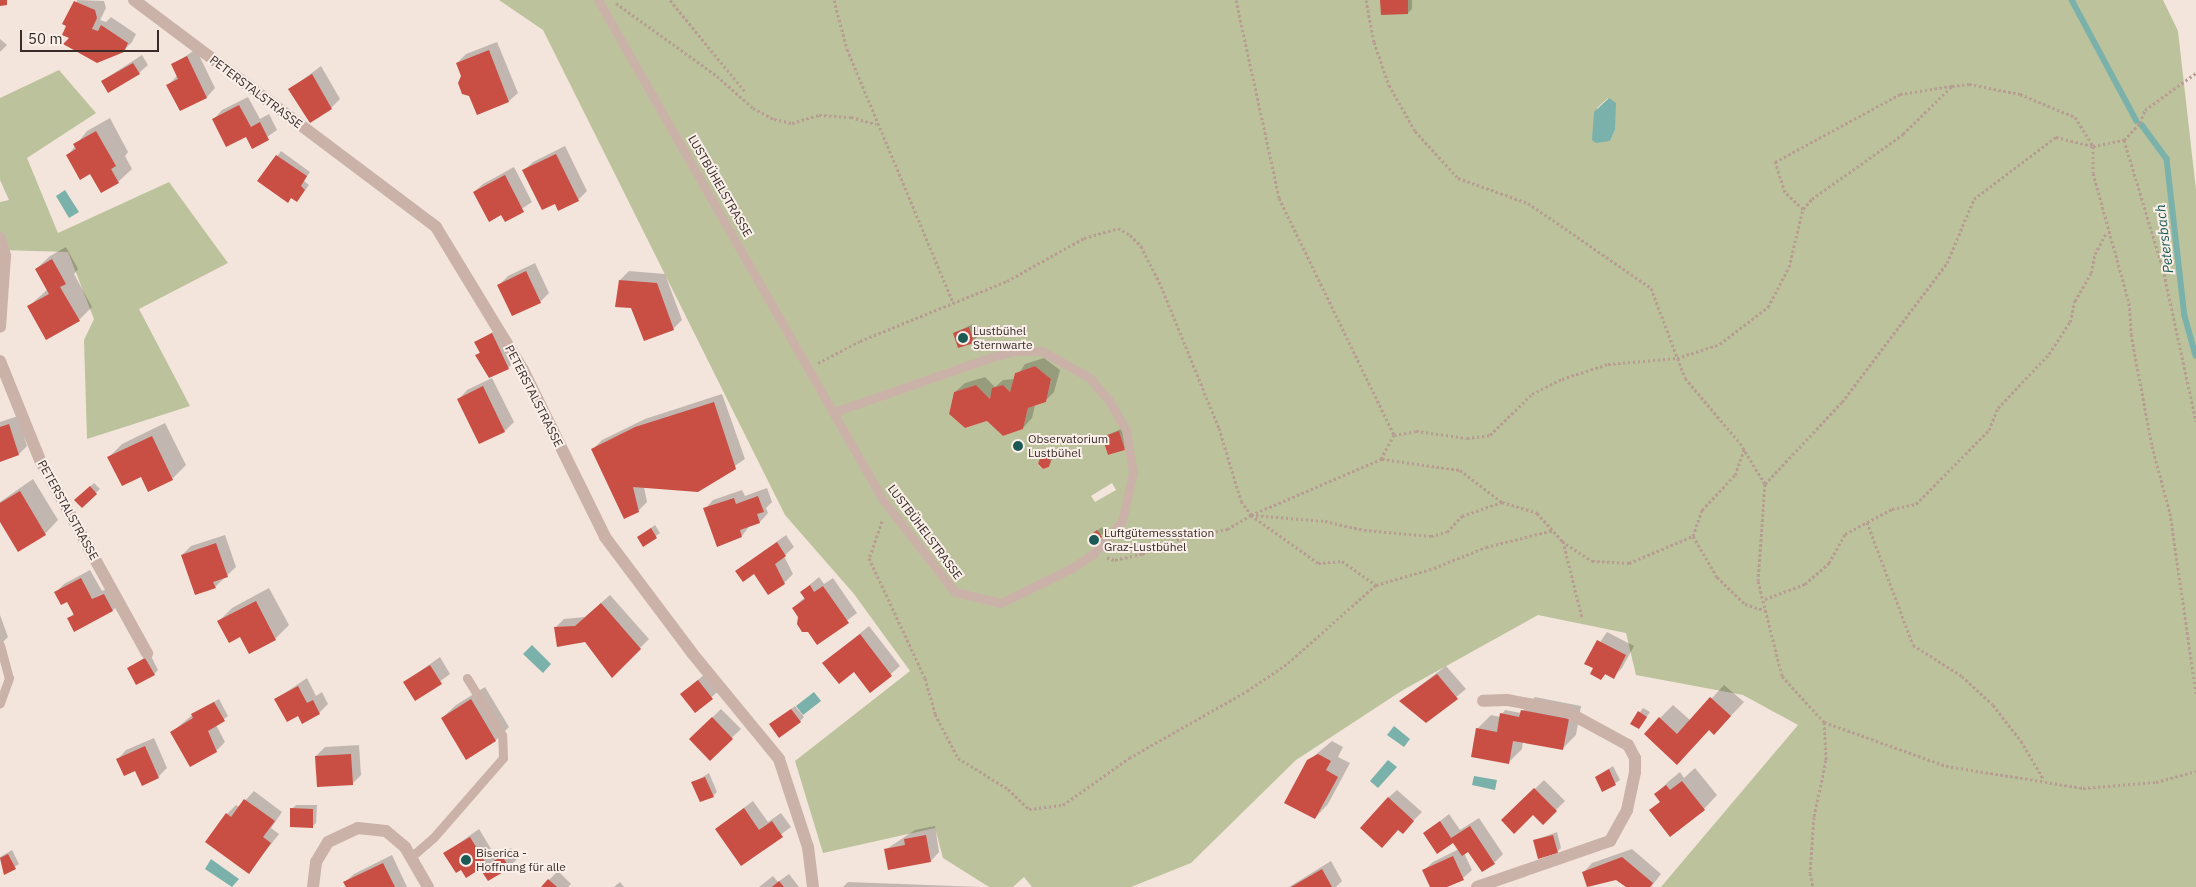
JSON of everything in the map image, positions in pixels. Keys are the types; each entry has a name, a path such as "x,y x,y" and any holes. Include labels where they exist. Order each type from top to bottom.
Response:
{"street":[{"name":"PETERSTALSTRASSE","path":"134,0 436,227 523,370 605,537 692,654 779,758 808,848 813,887"},
{"path":"0,238 5,256 0,327"},
{"name":"PETERSTALSTRASSE","path":"0,361 40,460 147,653"},
{"path":"1477,887 1610,841 1627,810 1635,772 1635,758 1628,745 1573,714 1507,700 1483,701"},
{"path":"313,887 316,862 328,842 358,828 386,831 405,847 428,887"}],"lane":[{"name":"LUSTBÜHELSTRASSE","path":"598,0 888,507 955,592 1001,603 1072,568 1093,554 1122,521 1130,491 1132,453 1126,430 1110,402 1090,378 1070,365 1042,351 1015,351 834,412"},
{"path":"0,645 9,668 9,678 0,703"},
{"path":"411,857 434,837 503,758 502,736 467,678"}],"path":[{"path":"612,0 717,76 754,108 774,119 792,123 819,114 850,117 876,124"},
{"path":"670,0 746,93"},
{"path":"834,0 847,49 876,124 953,303"},
{"path":"1236,0 1279,198 1394,436"},
{"path":"1366,0 1374,42 1389,85 1415,131 1458,178 1528,203 1651,288 1685,378 1744,450 1766,484 1758,581 1765,599 1782,676 1824,722 1946,766 2045,780 2084,788 2156,782 2196,771"},
{"path":"1766,484 1842,402 1947,263 1974,199 2056,137 2093,146 2124,140 2140,123 2146,110 2196,73"},
{"path":"1803,209 1785,192 1775,162 1900,94 1969,84 2020,94 2075,117 2093,146 2093,173 2107,232 2129,303 2131,334 2152,446 2170,513 2196,693"},
{"path":"1381,459 1394,436 1416,431 1467,438 1490,435 1532,394 1562,379 1608,364 1677,358 1720,344 1768,307 1789,267 1803,209 1903,134 1952,86"},
{"path":"2124,140 2163,269 2196,421"},
{"path":"809,368 860,340 1007,281 1084,238 1118,228 1130,235 1141,246 1161,286 1219,428 1240,501 1250,515 1318,563 1342,561 1376,585"},
{"path":"1765,599 1805,584 1829,563 1844,534 1892,509 1916,504 1989,430 1998,408 2049,354 2070,322 2074,301 2091,273 2095,254 2107,232"},
{"path":"1562,541 1592,560 1628,563 1693,536 1702,510 1736,475 1744,450"},
{"path":"1093,554 1114,560 1142,554 1167,542 1228,529 1250,515 1381,459 1460,470 1502,502 1537,513 1562,541 1582,618"},
{"path":"1250,515 1324,521 1364,530 1431,536 1447,532 1462,516 1502,502"},
{"path":"888,507 869,558 925,678 935,714 958,758 1008,789 1029,809 1063,805 1128,758 1255,685 1288,663 1376,585 1434,568 1486,547 1554,530"},
{"path":"1867,522 1912,645 1962,676 1993,705 2021,741 2045,780"},
{"path":"1693,536 1717,577 1744,604 1767,611"},
{"path":"1813,887 1810,873 1814,817 1826,760 1824,722"}],"green space":[{"path":"499,0 2163,0 2178,31 2196,190 2196,887 1661,887 1798,725 1743,695 1636,675 1626,633 1538,615 1403,690 1296,760 1191,863 1131,887 1032,887 1024,877 1013,887 989,887 943,858 935,828 823,853 795,761 910,671 854,594 785,515 543,30","holes":["1608,98 1615,130 1610,141 1597,108","1035,366 1051,379 1046,402 1028,408 1023,429 1003,436 987,421 965,428 949,414 954,392 976,385 990,399 993,388 1003,385 1010,392 1015,373","1119,432 1125,450 1108,455 1102,437","1046,456 1051,461 1049,467 1043,469 1038,465 1040,458","1112,483 1116,490 1095,502 1091,496"]},
{"path":"59,70 96,113 27,158 58,233 169,182 228,263 139,309 190,406 87,439 84,340 94,319 68,252 0,250 0,202 9,200 0,180 0,98"}],"water":[{"path":"1609,98 1616,103 1615,130 1610,141 1596,143 1592,140 1594,112"},
{"path":"65,190 79,212 69,218 56,196"},
{"path":"532,645 551,664 543,673 523,654"},
{"path":"814,692 821,701 803,715 796,706"},
{"path":"1394,726 1410,739 1404,747 1387,735"},
{"path":"1388,760 1397,767 1378,788 1370,781"},
{"path":"1474,776 1497,780 1495,790 1472,785"},
{"path":"211,859 239,879 232,887 205,869"}],"building":[{"path":"0,0 7,0 7,5 0,6"},
{"path":"1380,0 1408,0 1408,14 1381,15"},
{"path":"74,1 95,10 97,18 92,29 98,31 101,25 128,43 124,52 97,63 63,44 69,38 62,35 66,26 62,24"},
{"path":"489,50 509,102 477,115 469,96 462,94 458,83 461,76 456,63"},
{"path":"187,56 207,98 180,111 166,85 178,79 171,64"},
{"path":"133,63 140,74 108,93 101,81"},
{"path":"312,74 332,109 310,123 288,89"},
{"path":"239,105 251,127 260,122 269,140 252,149 246,137 226,147 212,119"},
{"path":"96,131 116,166 111,169 119,183 101,193 90,174 80,180 66,155 76,149 73,144"},
{"path":"556,154 579,201 558,211 555,204 542,210 522,170"},
{"path":"276,155 307,176 301,186 305,190 297,202 291,198 288,203 257,181"},
{"path":"505,175 524,212 505,222 501,215 489,222 473,192"},
{"path":"52,259 66,284 60,287 80,321 46,340 27,306 49,294 35,269"},
{"path":"526,271 541,303 512,316 497,285"},
{"path":"619,280 657,283 674,330 644,341 631,308 615,307"},
{"name":"Lustbühel Sternwarte","path":"969,327 974,343 958,348 953,333"},
{"path":"492,333 509,369 489,378 475,355 480,353 474,342"},
{"name":"Observatorium Lustbühel","path":"1035,366 1051,379 1046,402 1028,408 1023,429 1003,436 987,421 965,428 949,414 954,392 976,385 990,399 992,388 1003,385 1010,392 1015,373"},
{"path":"483,386 505,432 479,444 457,399"},
{"path":"714,402 736,469 698,492 633,487 639,512 624,519 591,449 635,427"},
{"path":"9,424 19,455 0,462 0,427"},
{"path":"1119,431 1125,450 1108,455 1102,437"},
{"path":"152,436 173,480 148,492 141,477 122,486 107,457"},
{"path":"1046,456 1051,461 1049,467 1043,469 1038,464 1040,458"},
{"path":"90,486 97,494 82,508 74,500"},
{"path":"20,491 46,535 18,552 0,522 0,503"},
{"path":"758,496 764,512 757,514 760,523 740,530 742,537 717,547 703,508 734,498 736,504"},
{"path":"651,528 657,538 643,547 637,537"},
{"name":"Luftgütemessstation Graz-Lustbühel","path":"1097,530 1102,537 1093,543 1088,537"},
{"path":"777,542 786,556 775,564 785,584 768,595 754,574 743,582 735,571"},
{"path":"216,543 228,577 213,582 216,588 195,595 181,555"},
{"path":"81,578 92,599 104,594 113,611 74,632 67,618 74,615 67,602 61,605 54,592"},
{"path":"810,585 814,592 823,586 849,623 817,645 808,632 802,632 797,624 798,617 792,608 805,599 800,592"},
{"path":"256,601 276,640 249,654 240,637 229,643 217,621"},
{"path":"601,603 641,649 612,678 585,642 557,647 554,627 575,626"},
{"path":"860,634 892,676 870,693 854,672 839,684 822,663"},
{"path":"1597,640 1626,655 1614,679 1605,674 1601,680 1590,674 1593,668 1584,664"},
{"path":"145,658 155,675 136,685 127,668"},
{"path":"430,665 442,684 415,701 403,682"},
{"path":"1437,674 1458,699 1426,723 1399,701"},
{"path":"698,680 713,699 695,713 680,694"},
{"path":"298,686 307,703 313,700 320,714 302,724 298,716 287,722 274,699"},
{"path":"1710,697 1731,716 1714,735 1709,730 1677,765 1644,734 1659,717 1677,734"},
{"path":"471,699 496,741 466,760 441,718"},
{"path":"214,702 225,721 208,731 217,752 190,767 170,732 193,718 191,714"},
{"path":"791,709 801,722 779,738 769,724"},
{"path":"1521,710 1569,719 1563,750 1513,741 1509,764 1471,757 1476,728 1497,732 1500,713 1519,717"},
{"path":"1638,711 1647,717 1639,729 1630,724"},
{"path":"712,717 733,739 710,761 689,739"},
{"path":"145,746 159,778 142,786 135,771 124,776 116,759"},
{"path":"351,754 353,785 317,787 315,756"},
{"path":"1318,754 1331,761 1326,770 1338,777 1315,819 1284,803 1307,760"},
{"path":"1609,769 1616,785 1602,792 1595,777"},
{"path":"705,777 714,797 700,802 691,782"},
{"path":"1682,781 1705,810 1670,837 1649,810 1660,802 1654,794 1666,785 1670,790"},
{"path":"1534,788 1557,811 1543,825 1533,815 1514,834 1501,820"},
{"path":"1388,797 1414,821 1403,834 1398,830 1382,848 1360,828"},
{"path":"244,799 275,821 263,837 271,843 249,874 205,842 226,813 231,817"},
{"path":"290,808 313,809 313,828 290,827"},
{"path":"744,808 759,830 772,821 783,837 741,866 715,829"},
{"path":"1440,821 1451,838 1470,826 1495,864 1482,872 1468,852 1462,856 1453,843 1437,854 1423,833"},
{"path":"926,835 931,862 888,870 884,849 905,845 904,839"},
{"path":"1553,835 1558,853 1538,859 1533,840"},
{"name":"Biserica - Hoffnung für alle","path":"470,837 487,865 502,856 510,868 488,881 480,869 466,878 461,870 456,873 443,853"},
{"path":"8,854 16,869 4,875 0,858"},
{"path":"1453,856 1464,880 1447,887 1430,887 1422,870"},
{"path":"1622,857 1653,883 1650,887 1626,887 1616,880 1587,887 1582,872"},
{"path":"383,863 395,887 346,887 343,882"},
{"path":"1322,869 1332,887 1291,887"},
{"path":"548,879 557,887 541,887"},
{"path":"779,881 784,887 772,887"}],"waterway":[{"name":"Petersbach","path":"2072,0 2137,121"},
{"name":"Petersbach","path":"2142,125 2167,159 2185,316 2196,356"}],"place":[{"name":"Lustbühel Sternwarte","path":"963,338"},
{"name":"Observatorium Lustbühel","path":"1018,446"},
{"name":"Luftgütemessstation Graz-Lustbühel","path":"1094,540"},
{"name":"Biserica - Hoffnung für alle","path":"466,860"}]}
